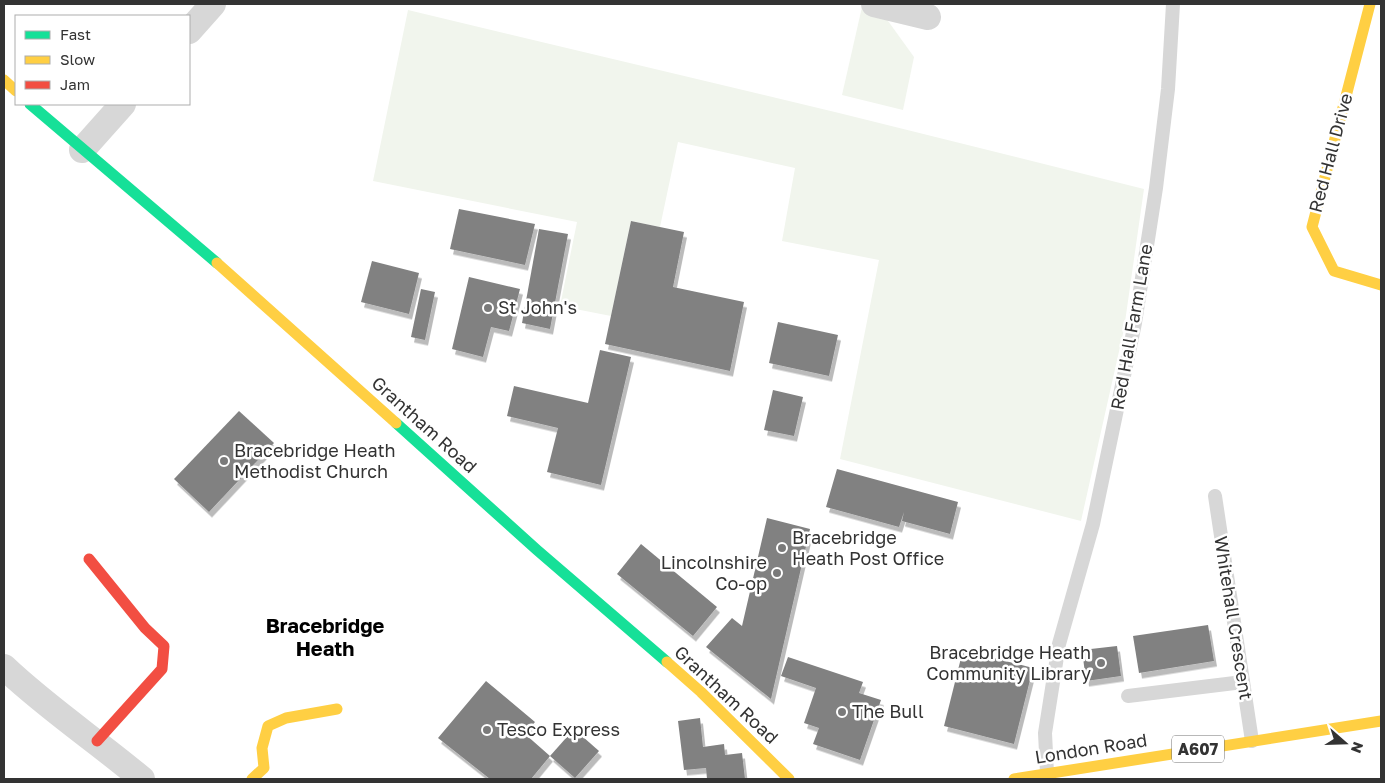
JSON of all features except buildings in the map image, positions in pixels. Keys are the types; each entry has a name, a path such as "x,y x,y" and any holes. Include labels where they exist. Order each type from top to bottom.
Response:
{"main road":[{"name":"Red Hall Drive","path":"1370,4 1312,228 1334,271 1381,288"},
{"path":"4,80 15,90"},
{"name":"Grantham Road","path":"31,105 250,291 523,538 701,692 789,779"},
{"path":"89,559 145,628 164,646 162,669 97,741"},
{"path":"252,779 264,768 262,748 268,726 286,718 337,709"},
{"name":"London Road","path":"1014,779 1381,721"}],"street":[{"path":"190,30 214,4"},
{"path":"874,4 928,17"},
{"path":"82,150 122,105"},
{"path":"4,667 26,688 97,741 142,779"}],"lane":[{"name":"Red Hall Farm Lane","path":"1047,773 1045,733 1059,644 1093,524 1135,323 1156,188 1168,89 1173,4"},
{"name":"Whitehall Crescent","path":"1215,496 1252,740"},
{"path":"1128,696 1243,682"}],"shaded area":[{"path":"862,7 883,14 914,57 903,110 842,95"},
{"path":"408,10 839,113 1144,189 1124,329 1081,521 840,459 879,260 782,241 795,168 678,142 660,227 631,221 611,316 560,306 577,222 373,181"}],"traffic: fast":[{"path":"31,105 217,263"},
{"path":"396,423 537,550 667,662"}],"traffic: slow":[{"path":"1370,4 1312,227 1334,271 1381,285"},
{"path":"4,80 15,90"},
{"path":"217,263 396,423"},
{"path":"667,662 701,692 789,779"},
{"path":"252,779 264,768 262,748 268,726 286,718 337,709"},
{"path":"1014,779 1381,721"}],"traffic: jam":[{"path":"89,559 145,628 164,646 162,669 97,741"}],"place":[{"name":"St John's","path":"488,308"},
{"name":"Bracebridge Heath Methodist Church","path":"224,461"},
{"name":"Bracebridge Heath Post Office","path":"782,548"},
{"name":"Lincolnshire Co-op","path":"777,573"},
{"name":"Bracebridge Heath Community Library","path":"1101,663"},
{"name":"The Bull","path":"842,712"},
{"name":"Tesco Express","path":"487,730"}],"district":[{"name":"Bracebridge Heath","path":"325,638"}]}
